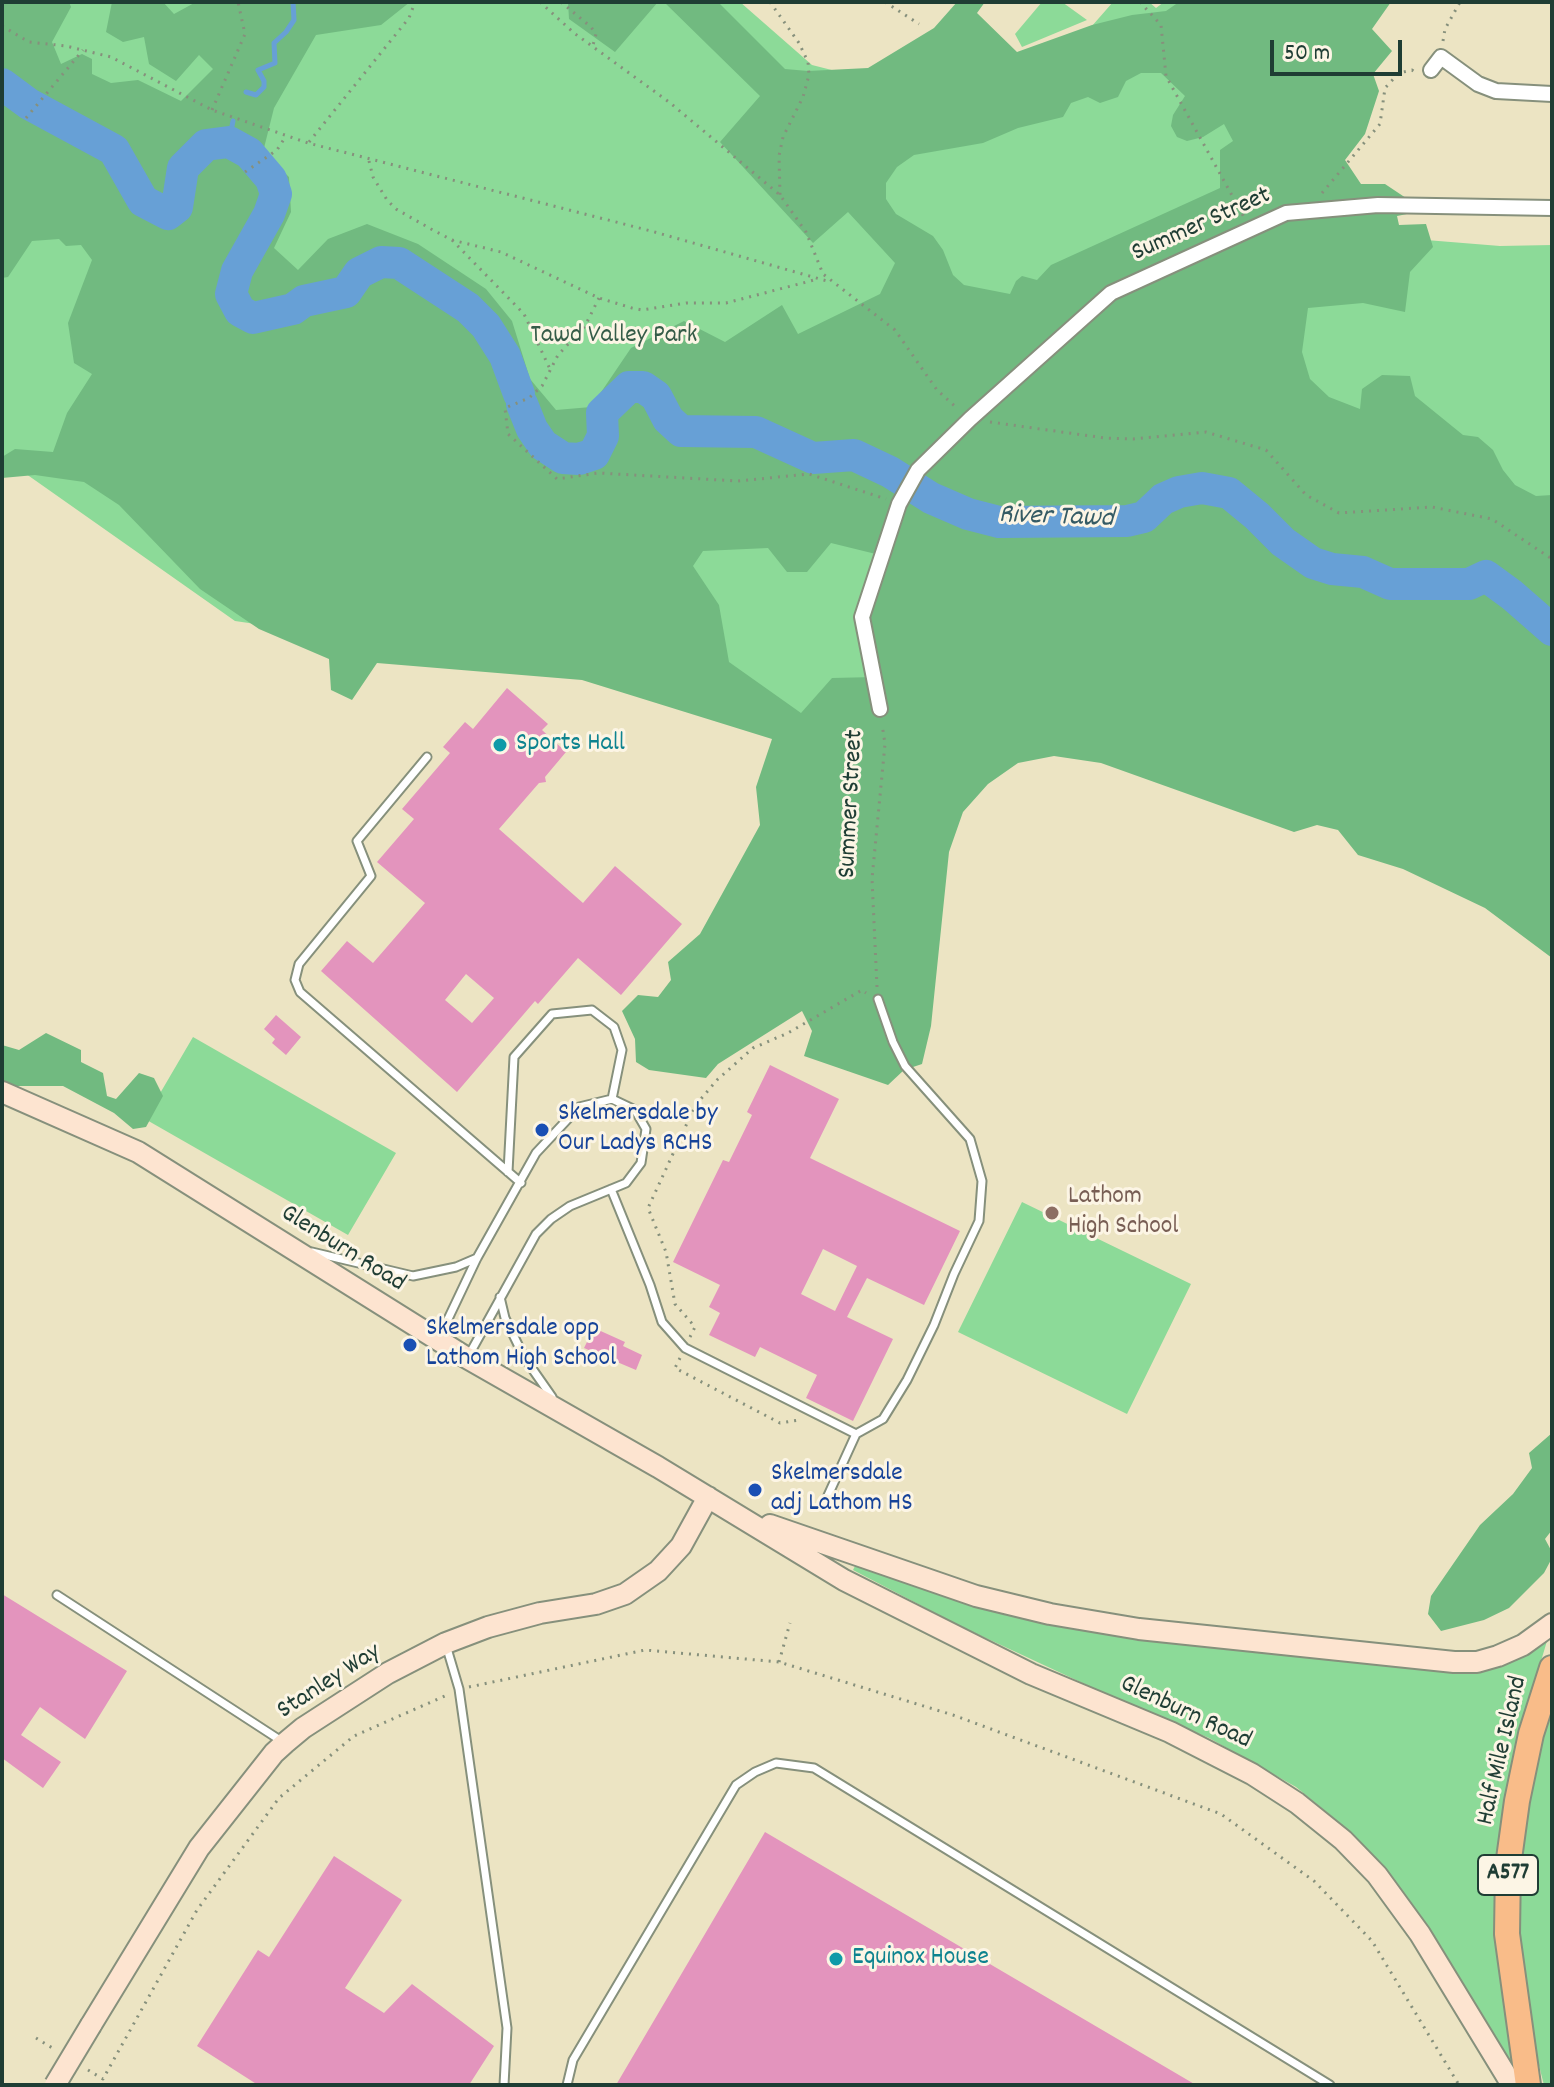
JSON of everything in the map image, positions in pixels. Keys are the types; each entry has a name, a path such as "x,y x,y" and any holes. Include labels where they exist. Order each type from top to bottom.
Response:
{"main road":[{"name":"Half Mile Island","path":"1528,2085 1507,1934 1508,1866 1528,1748 1552,1668"}],"street":[{"path":"1431,70 1441,57 1478,84 1496,91 1552,94"},
{"name":"Summer Street","path":"880,709 862,617 899,504 918,470 970,419 1111,293 1286,213 1378,205 1552,208"},
{"name":"Glenburn Road","path":"2,1092 138,1152 467,1358 732,1511 844,1580 1031,1674 1170,1732 1252,1774 1297,1803 1343,1840 1377,1875 1420,1934 1512,2085"},
{"name":"Stanley Way","path":"55,2085 199,1848 285,1743 388,1673 446,1643 488,1627 540,1613 596,1604 625,1594 658,1571 681,1546 708,1497"},
{"name":"Glenburn Road","path":"732,1511 976,1596 1050,1614 1139,1629 1477,1662 1523,1645 1552,1624"}],"lane":[{"path":"427,757 357,841 371,876 299,964 295,980 300,992 521,1183"},
{"path":"825,1502 856,1434 883,1419 907,1380 979,1221 982,1181 970,1139 905,1066 878,999"},
{"path":"508,1172 514,1057 552,1014 592,1010 614,1027 622,1050 612,1099"},
{"path":"438,1340 477,1258 536,1153 579,1107 612,1099 635,1110 646,1129 641,1163 626,1183 570,1206 536,1234 467,1358"},
{"path":"611,1189 662,1322 685,1348 856,1434"},
{"path":"286,1246 413,1276 456,1267 477,1258"},
{"path":"500,1297 505,1318 524,1357 541,1385 570,1418"},
{"path":"57,1595 285,1743"},
{"path":"446,1643 459,1689 507,2028 504,2085"},
{"path":"567,2085 573,2060 736,1785 776,1763 814,1768 1330,2085"}],"path":[{"path":"212,110 245,34 238,2"},
{"path":"308,143 409,18 415,2"},
{"path":"540,2 574,33 669,102 780,195 806,232 823,274 895,330 937,390 970,419 1105,438 1133,439 1206,432 1266,450 1306,495 1339,513 1432,507 1492,519 1552,559"},
{"path":"561,2 591,27 596,34 593,45"},
{"path":"770,2 799,43 808,62 809,75 803,97 783,137 779,156 780,195"},
{"path":"885,2 919,24"},
{"path":"1140,2 1161,25 1166,76 1251,230"},
{"path":"1441,57 1445,29 1460,2"},
{"path":"2,26 29,42 83,50 127,65 212,110 308,143 651,231 831,282"},
{"path":"26,118 83,50"},
{"path":"1306,212 1380,124 1385,88 1399,73 1412,70 1424,79 1431,70"},
{"path":"245,172 282,145 286,136"},
{"path":"369,161 373,177 396,209 452,240 501,252 599,298 642,310 686,303 726,303 820,279"},
{"path":"452,240 524,314 550,370"},
{"path":"599,298 585,326 558,355 542,386 529,398 505,408 508,434 557,479 598,473 738,481 809,474 899,504"},
{"name":"Summer Street","path":"878,999 872,879 885,744 880,709"},
{"path":"810,1419 780,1423 675,1368 695,1327 675,1304 666,1252 648,1208 695,1106 717,1080 753,1048 788,1033 862,990 878,999"},
{"path":"779,1662 790,1623"},
{"path":"103,2079 197,1910 279,1798 354,1736 459,1689 645,1650 779,1662 953,1715 1221,1814 1314,1881 1372,1941 1459,2085"},
{"path":"36,2038 63,2054"},
{"path":"76,2063 103,2079 105,2085"}],"green space":[{"name":"Tawd Valley Park","path":"2,2 740,2 812,65 1013,116 1113,2 1149,2 1156,8 1164,2 1374,2 1302,270 1426,240 1500,246 1552,245 1552,949 1374,820 1217,766 819,735 586,672 235,621 2,457"},
{"name":"Tawd Valley Park","path":"2,2 69,2 71,7 52,42 61,64 82,54 92,59 92,74 111,83 138,80 181,101 213,69 199,55 176,81 149,64 144,37 123,42 106,32 112,2 163,2 174,14 196,2 410,2 381,25 316,35 274,108 263,152 289,177 291,212 274,248 298,270 328,239 367,224 418,244 486,289 512,321 530,379 556,410 591,407 631,348 684,321 725,342 782,305 798,334 880,294 895,263 848,212 813,243 720,142 760,96 664,2 718,2 785,69 808,71 868,68 934,28 957,2 985,2 977,13 1017,52 1092,25 1166,11 1179,2 1391,2 1372,29 1392,51 1373,74 1379,91 1365,134 1345,160 1361,184 1385,184 1412,202 1412,213 1397,216 1399,225 1426,224 1433,247 1410,272 1405,312 1363,303 1308,308 1302,352 1310,379 1329,397 1360,409 1362,389 1382,375 1410,376 1415,396 1463,435 1478,437 1493,450 1515,485 1536,496 1552,495 1552,958 1485,908 1403,869 1358,855 1338,830 1317,825 1294,832 1101,763 1054,756 1018,763 988,784 963,812 949,852 931,1026 922,1064 904,1070 888,1085 804,1056 812,1031 802,1011 718,1064 706,1078 649,1070 636,1062 635,1039 622,1011 638,995 658,997 671,980 668,962 700,934 760,825 756,787 772,739 582,680 377,663 352,700 331,690 329,659 259,629 200,589 119,505 84,482 35,475 2,478 2,457 15,449 53,452 67,413 92,374 74,363 68,323 92,260 81,245 66,246 59,239 32,241 8,277 2,278","holes":["1141,73 1161,73 1185,96 1173,115 1171,126 1177,137 1187,141 1203,137 1224,124 1233,141 1220,150 1220,188 1051,265 1037,280 1022,276 1010,294 964,285 953,275 943,250 933,236 896,214 886,199 886,183 897,167 914,155 983,143 1018,128 1063,117 1071,103 1088,97 1100,103 1118,97 1126,81","831,543 888,557 868,624 875,677 832,678 801,713 729,662 719,605 693,566 703,551 768,548 787,572 807,572"]},
{"path":"568,2 658,2 615,52 569,19"},
{"path":"1042,2 1062,2 1087,20 1022,47 1015,34"},
{"path":"46,1033 81,1050 81,1062 103,1073 107,1096 116,1099 139,1073 154,1078 163,1096 146,1127 133,1129 114,1113 63,1086 9,1086 2,1083 2,1045 19,1050"},
{"path":"193,1037 396,1153 348,1235 145,1119"},
{"path":"1022,1202 1191,1284 1127,1414 958,1332"},
{"path":"1552,1433 1552,1530 1545,1539 1552,1558 1544,1573 1509,1608 1484,1620 1441,1631 1428,1614 1431,1596 1480,1525 1513,1494 1532,1468 1529,1453"},
{"path":"855,1566 1007,1613 1508,1662 1547,1641 1514,1751 1497,1856 1496,1948 1513,2063 1511,2065 1438,1943 1397,1884 1347,1829 1296,1787 1209,1738 960,1626 853,1570"},
{"path":"1552,1703 1552,2085 1544,2085 1523,1974 1521,1869 1524,1826 1541,1740"}],"building":[{"path":"507,688 548,724 542,730 566,752 545,777 546,782 539,783 499,829 583,903 615,866 682,924 621,995 578,958 538,1004 535,1001 457,1092 321,971 347,941 373,963 425,903 377,862 414,819 402,809 450,753 443,747 465,722 473,729","holes":["466,974 494,998 472,1023 445,1000"]},
{"path":"276,1015 301,1037 286,1055 272,1043 275,1039 264,1029"},
{"path":"770,1065 839,1099 810,1158 960,1231 924,1305 867,1278 847,1317 893,1339 853,1421 806,1398 817,1375 760,1347 755,1357 709,1335 720,1313 709,1307 720,1285 673,1262 723,1160 729,1162 752,1115 747,1112","holes":["823,1249 857,1266 835,1311 801,1294"]},
{"path":"594,1328 625,1342 623,1346 642,1355 636,1370 584,1348"},
{"path":"2,1594 127,1671 85,1739 40,1707 21,1735 61,1762 43,1788 2,1758"},
{"name":"Equinox House","path":"765,1832 1196,2085 616,2085"},
{"path":"334,1856 402,1900 345,1988 384,2013 412,1984 494,2046 469,2085 258,2085 197,2046 258,1950 269,1957"}],"waterway":[{"path":"246,92 256,95 264,87 258,70 275,63 274,43 294,20 293,2"},
{"name":"River Tawd","path":"2,84 29,104 114,150 143,201 168,214 177,207 183,168 206,145 229,142 249,153 271,179 276,194 269,214 237,271 231,294 240,311 253,318 293,309 304,301 346,292 359,273 381,262 399,263 468,308 486,326 505,356 519,394"},
{"path":"229,142 233,121"},
{"name":"River Tawd","path":"522,404 532,429 543,445 563,458 579,459 594,454 603,436 602,413 629,387 643,387 656,396 668,419 681,431 756,432 813,458 854,455 890,472 931,498 968,514 999,522 1127,521 1144,517 1163,499 1179,492 1202,488 1229,493 1283,542 1313,563 1332,569 1363,572 1390,584 1469,584 1486,576 1552,630"}],"place":[{"name":"Sports Hall","path":"500,745"},
{"name":"Skelmersdale by Our Ladys RCHS","path":"542,1130"},
{"name":"Lathom High School","path":"1052,1213"},
{"name":"Skelmersdale opp Lathom High School","path":"410,1345"},
{"name":"Skelmersdale adj Lathom HS","path":"755,1490"},
{"name":"Equinox House","path":"836,1959"}]}
